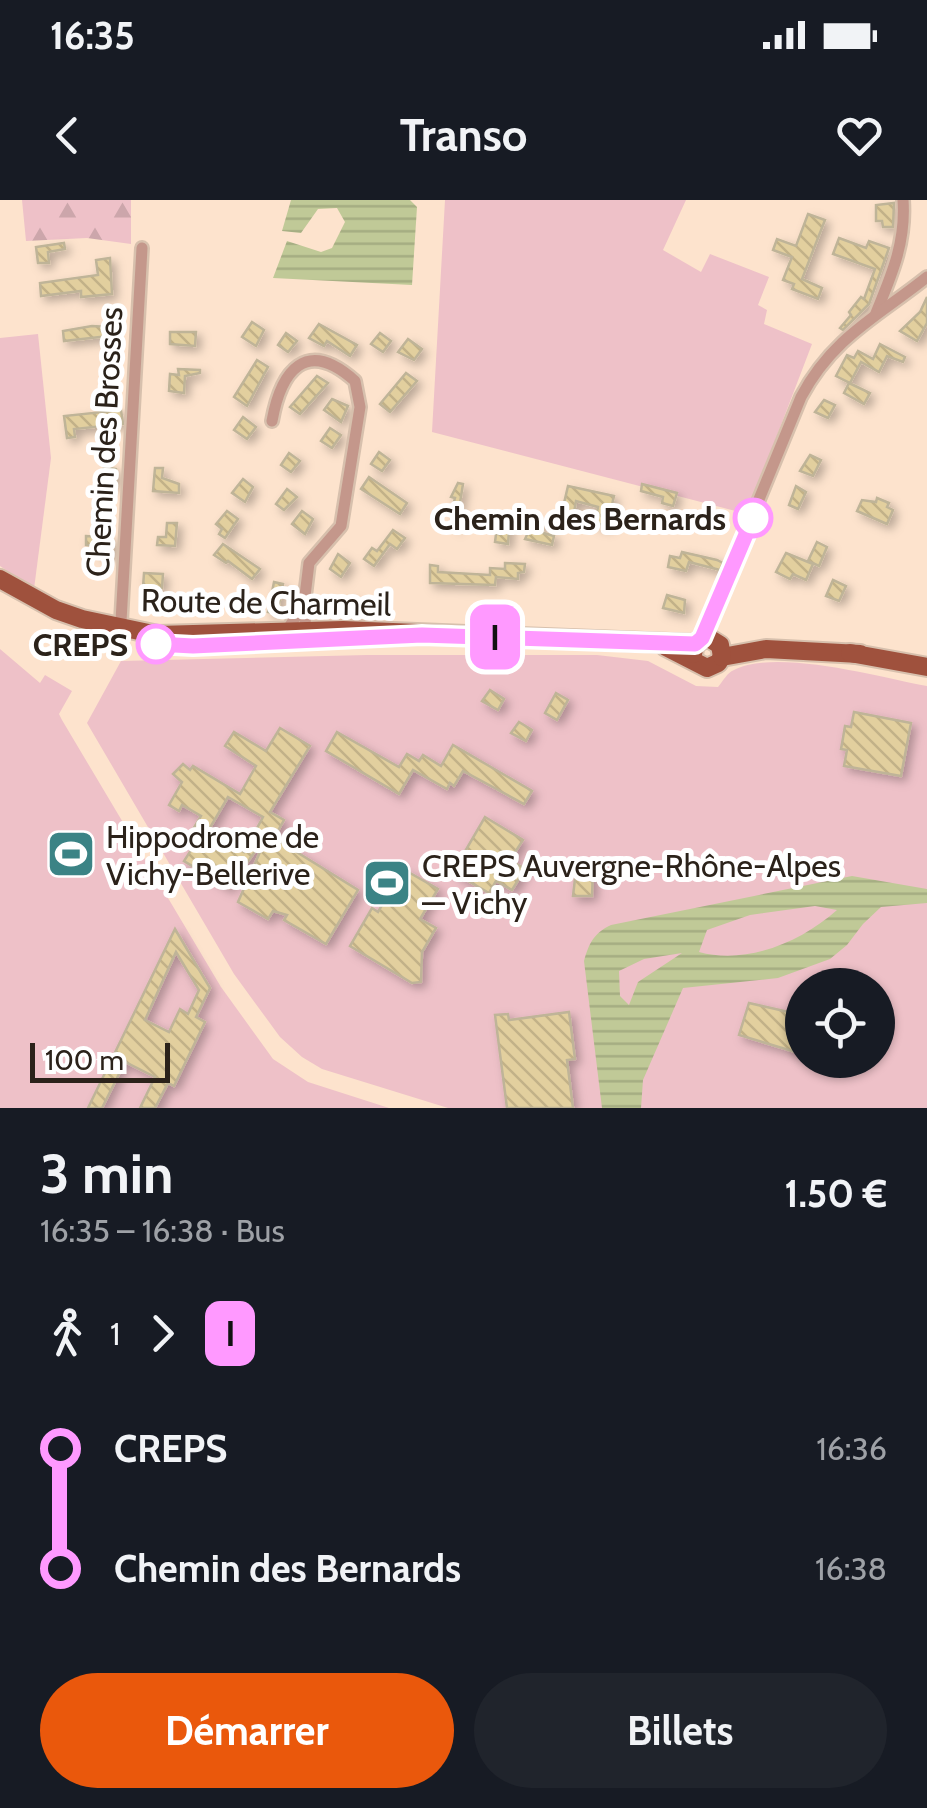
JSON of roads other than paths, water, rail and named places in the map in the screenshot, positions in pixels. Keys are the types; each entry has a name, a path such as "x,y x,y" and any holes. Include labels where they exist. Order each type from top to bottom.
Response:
{"main road":[{"name":"Route de Charmeil","path":"0,579 56,610 121,634 301,635"},
{"name":"Route de Charmeil","path":"0,590 61,622 193,646 343,630 707,647"},
{"path":"707,647 860,654 927,667"}],"street":[{"path":"876,312 900,254 905,228 903,200"},
{"name":"Chemin des Brosses","path":"121,634 142,248"},
{"path":"707,647 712,614 816,368 876,312 927,277"},
{"path":"886,289 901,298"},
{"path":"272,421 277,391 292,368 323,362 355,381 360,407 342,526 309,563 301,635 286,628 304,604"}],"place":[{"name":"Chemin des Bernards","path":"753,518"},
{"name":"CREPS","path":"156,644"},
{"name":"Hippodrome de Vichy-Bellerive","path":"71,854"},
{"name":"CREPS Auvergne-Rhône-Alpes — Vichy","path":"387,883"}]}
